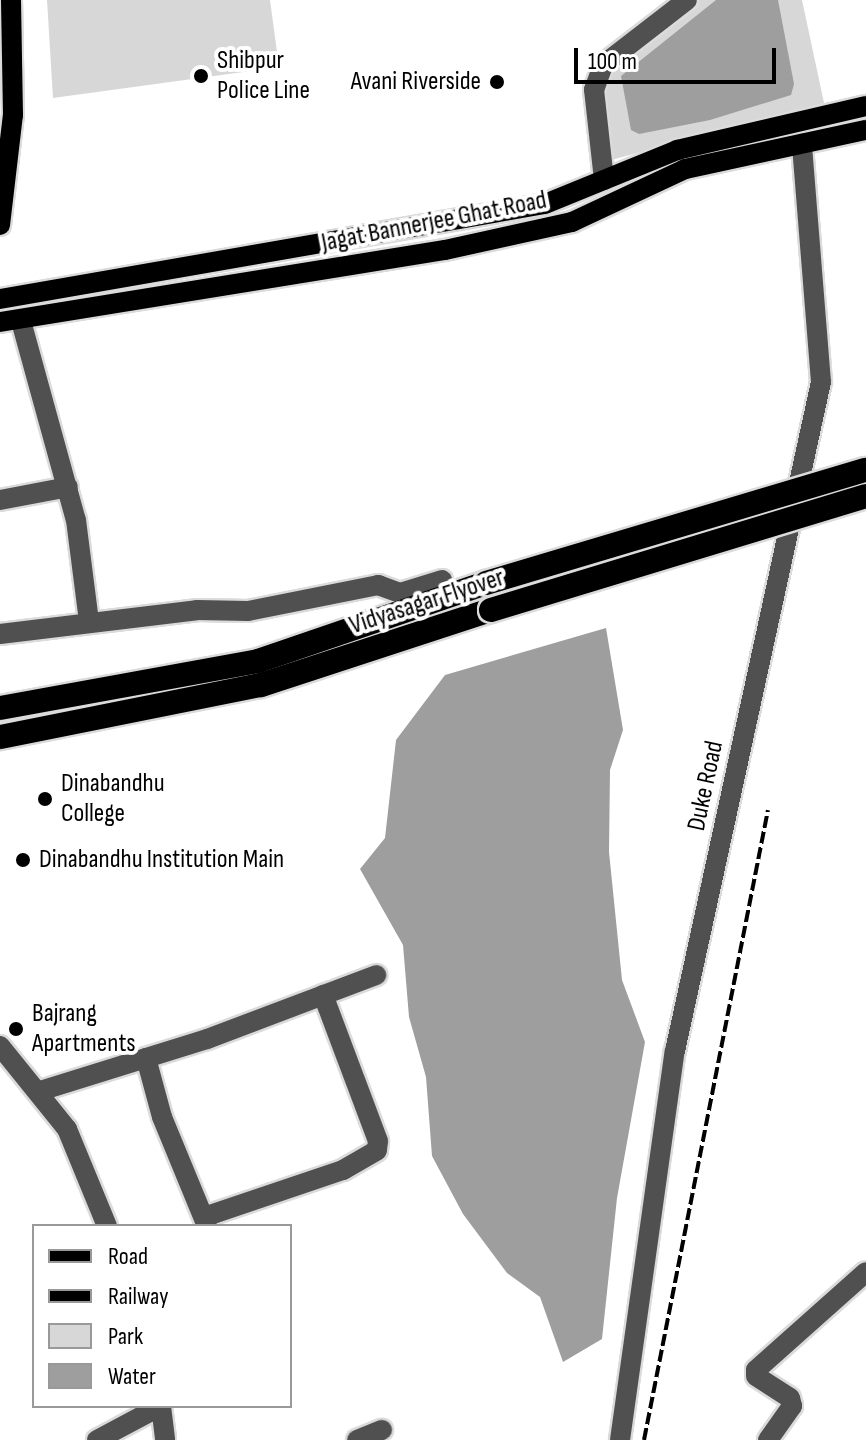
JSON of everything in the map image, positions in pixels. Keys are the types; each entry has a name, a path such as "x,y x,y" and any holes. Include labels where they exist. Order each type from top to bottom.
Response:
{"highway":[{"name":"Vidyasagar Flyover","path":"0,708 258,661 486,583 866,470"},
{"name":"Vidyasagar Flyover","path":"0,737 261,685 866,496"}],"main road":[{"path":"0,225 13,115 11,0"},
{"name":"Jagat Bannerjee Ghat Road","path":"0,299 545,204 677,150 866,106"},
{"name":"Jagat Bannerjee Ghat Road","path":"0,322 445,250 572,222 685,169 866,130"}],"street":[{"path":"604,180 594,90 603,65 687,0"},
{"name":"Duke Road","path":"620,1440 675,1051 821,382 802,144"},
{"path":"21,321 68,487 89,622"},
{"path":"0,500 68,487"},
{"path":"0,634 197,610 248,611 378,585 400,593 442,580"},
{"path":"40,1091 146,1058 376,975"},
{"path":"146,1058 162,1117 205,1221 343,1170 377,1150 378,1141 323,995"},
{"path":"0,1046 40,1091 67,1129 106,1224"},
{"path":"768,1440 792,1406 790,1398 756,1376 756,1370 866,1272"},
{"path":"97,1440 157,1408"},
{"path":"161,1408 165,1440"},
{"path":"357,1440 382,1430"}],"green space":[{"path":"47,0 270,0 279,67 53,98"},
{"path":"688,0 802,0 824,103 611,160 598,90 603,65"}],"water":[{"path":"716,0 778,0 794,84 791,95 710,120 639,134 631,130 621,76"},
{"path":"606,628 623,730 610,770 609,852 622,980 645,1042 617,1198 602,1339 563,1362 540,1297 507,1273 463,1214 432,1156 426,1077 409,1017 403,945 360,869 385,838 396,740 445,675"}],"railway":[{"path":"644,1440 768,810"}],"place":[{"name":"Shibpur Police Line","path":"201,76"},
{"name":"Avani Riverside","path":"497,82"},
{"name":"Dinabandhu College","path":"45,799"},
{"name":"Dinabandhu Institution Main","path":"23,860"},
{"name":"Bajrang Apartments","path":"16,1029"}]}
